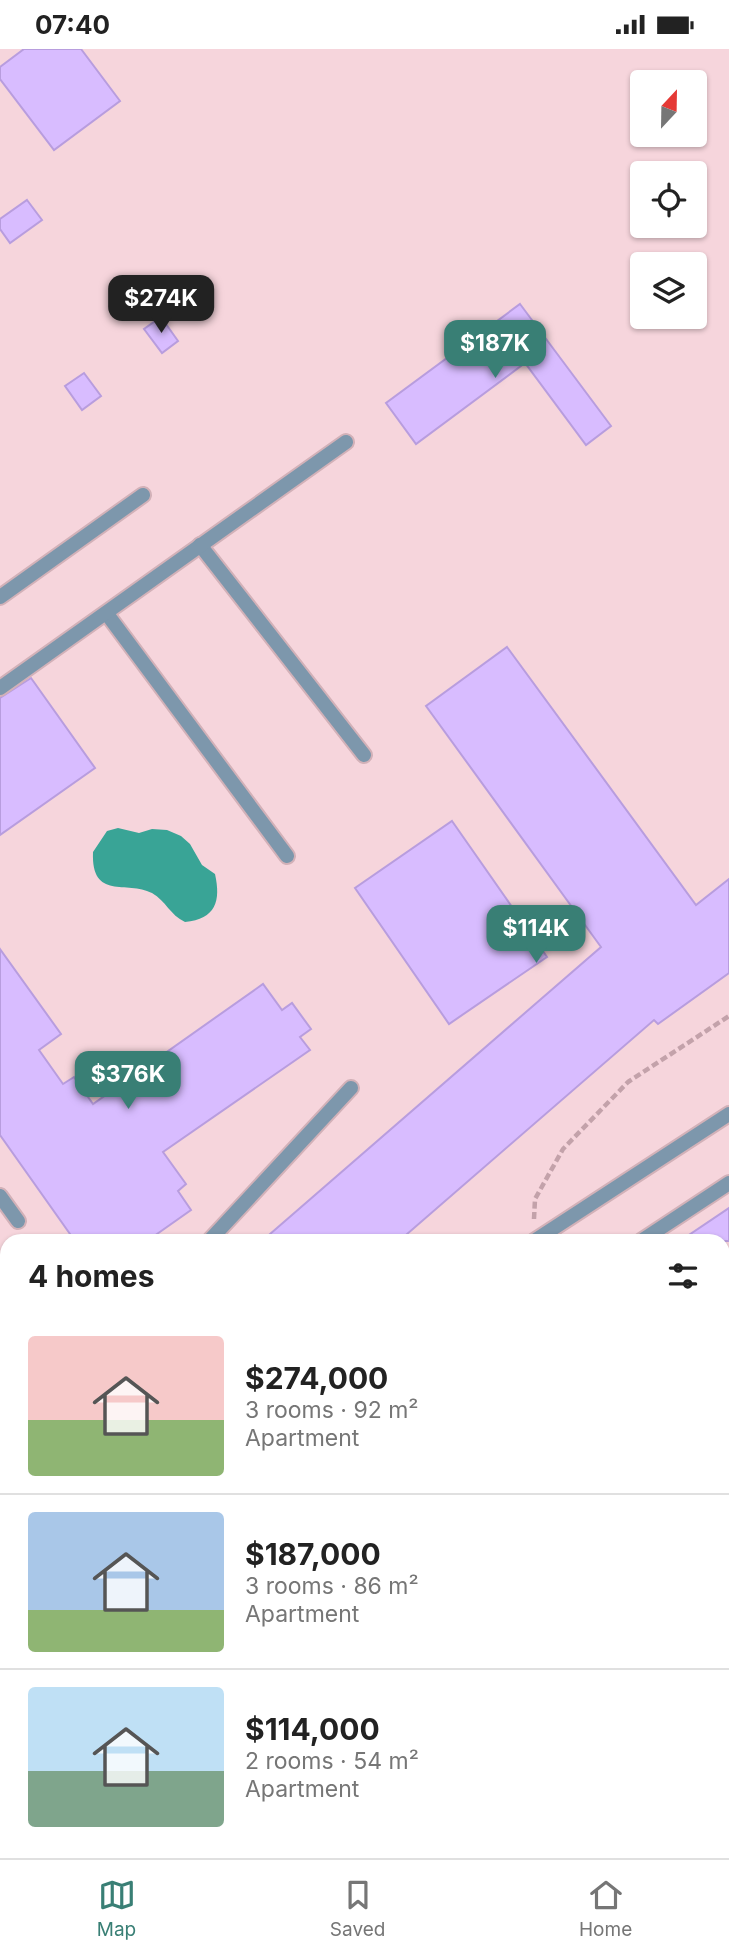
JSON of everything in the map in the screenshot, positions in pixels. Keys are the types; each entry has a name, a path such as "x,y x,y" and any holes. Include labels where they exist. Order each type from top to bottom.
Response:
{"street":[{"path":"0,688 346,442"},
{"path":"0,597 143,495"},
{"path":"200,545 364,755"},
{"path":"107,614 287,856"},
{"path":"215,1234 351,1088"},
{"path":"534,1234 729,1114"},
{"path":"652,1234 729,1184"},
{"path":"0,1196 18,1221"}],"path":[{"path":"534,1234 535,1199 563,1149 628,1082 729,1016"}],"shaded area":[{"path":"118,828 139,833 152,829 167,830 181,836 190,844 202,865 215,874 216,900 210,913 185,922 152,893 104,883 94,867 93,852 107,831"}],"building":[{"path":"24,49 81,49 120,101 54,150 0,79 0,67"},
{"path":"27,200 42,220 10,243 0,229 0,219"},
{"path":"520,304 611,426 586,445 525,363 416,444 386,403"},
{"path":"161,317 178,341 162,353 144,329"},
{"path":"84,373 101,396 82,410 65,386"},
{"path":"507,647 696,905 729,879 729,973 658,1024 654,1020 407,1234 270,1234 601,947 426,706"},
{"path":"31,678 95,768 0,835 0,698"},
{"path":"452,821 547,957 449,1024 355,888"},
{"path":"0,949 61,1034 39,1050 63,1084 74,1077 93,1104 263,984 282,1010 292,1003 311,1029 300,1037 310,1050 163,1152 186,1184 178,1191 191,1210 157,1234 70,1234 0,1135"},
{"path":"729,1208 729,1234 690,1234"}]}
